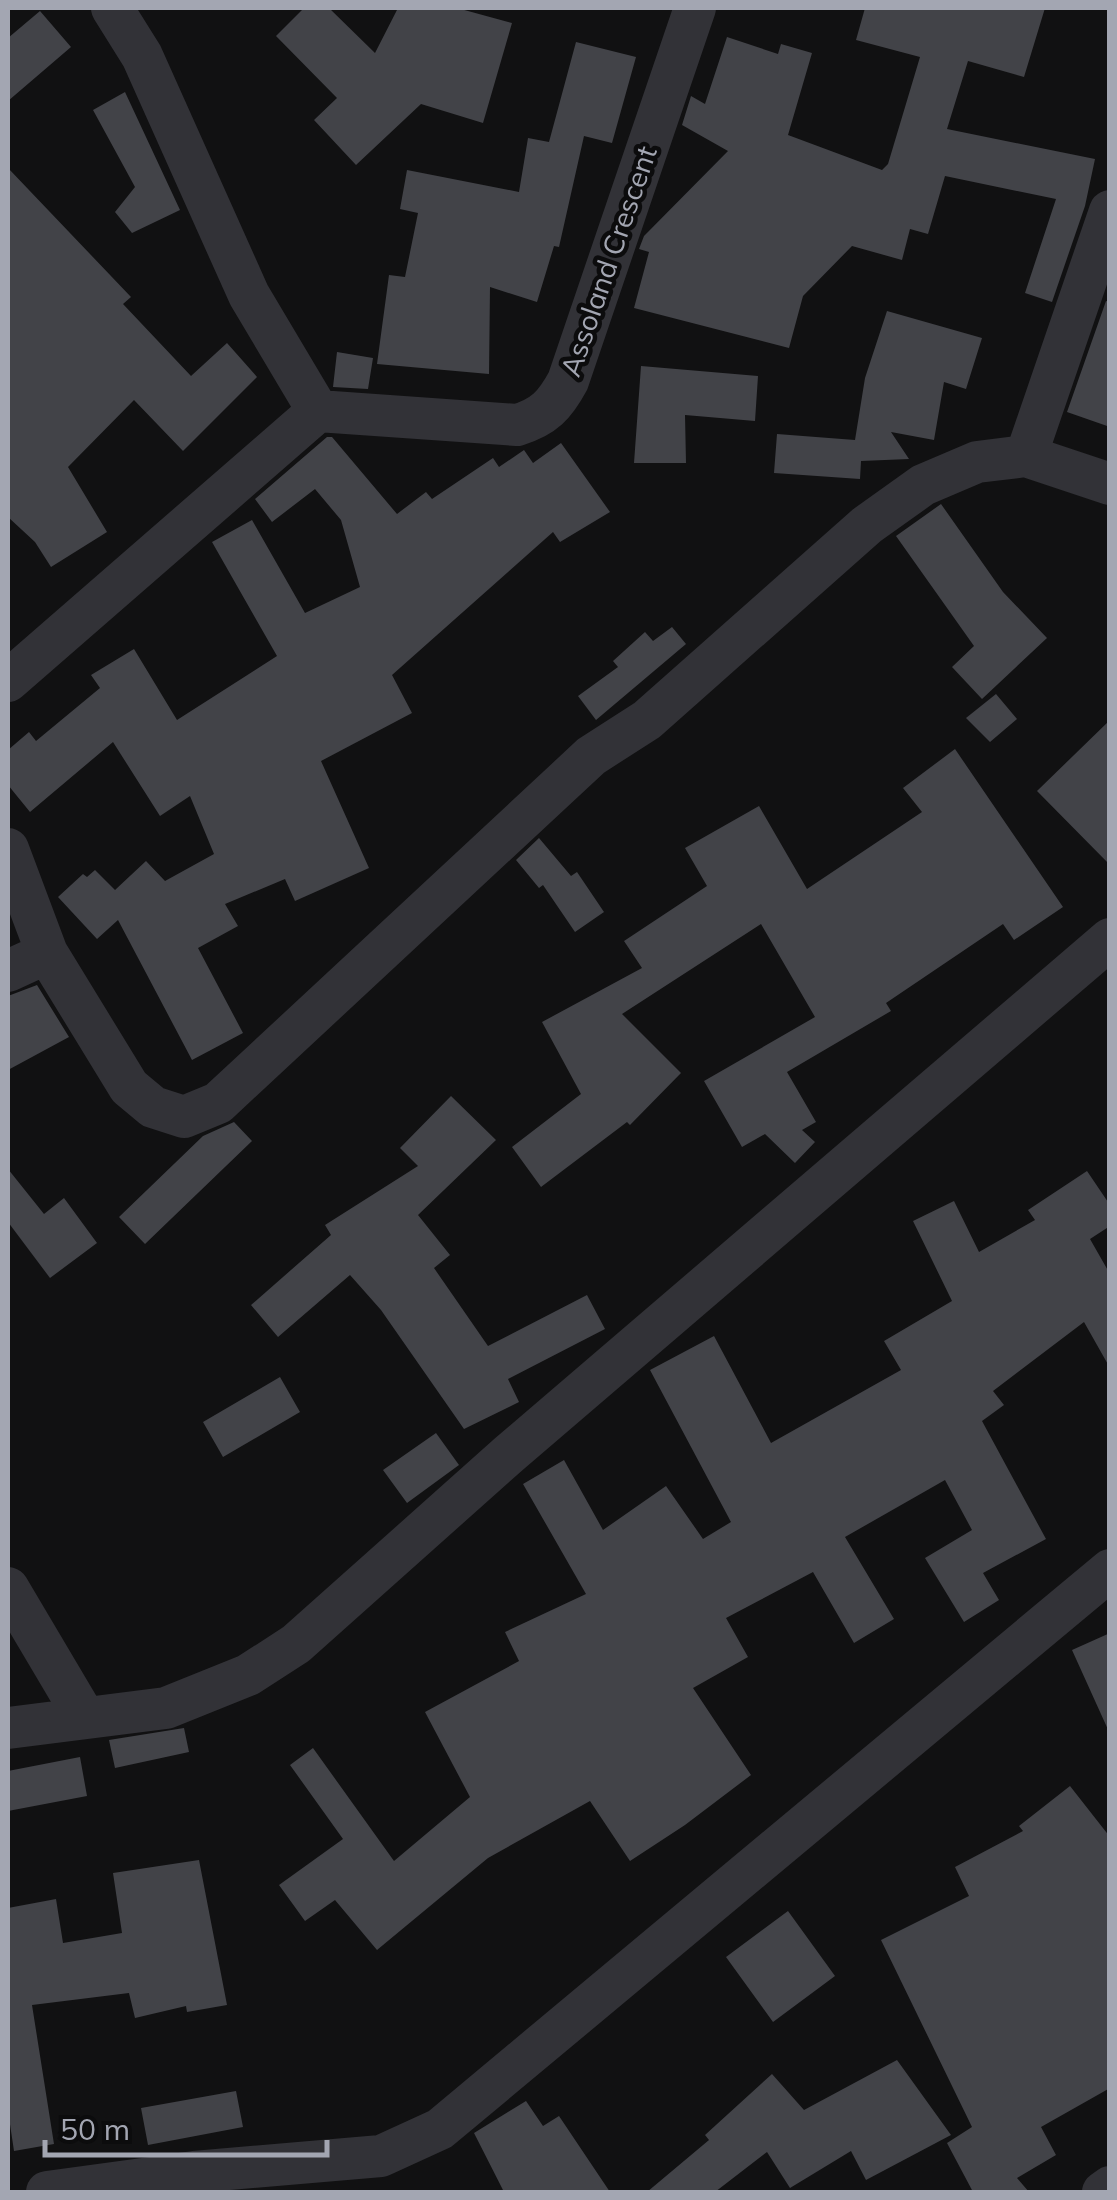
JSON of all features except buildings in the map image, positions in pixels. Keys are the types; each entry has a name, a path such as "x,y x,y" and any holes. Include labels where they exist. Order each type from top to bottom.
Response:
{"street":[{"path":"8,681 318,412 249,295 142,56 112,8"},
{"name":"Assoland Crescent","path":"318,412 518,425 538,419 555,406 568,380 695,8"},
{"path":"1026,456 1110,211"},
{"path":"8,849 47,953 129,1087 153,1107 184,1117 218,1103 591,756 647,720 896,500 977,462 1026,456 1110,484"},
{"path":"8,1728 166,1708 248,1675 296,1644 508,1454 1110,939"},
{"path":"8,971 47,953"},
{"path":"47,2192 246,2180 381,2156 440,2129 1110,1570"},
{"path":"8,1588 84,1718"},
{"path":"1103,2192 1110,2186"}]}
